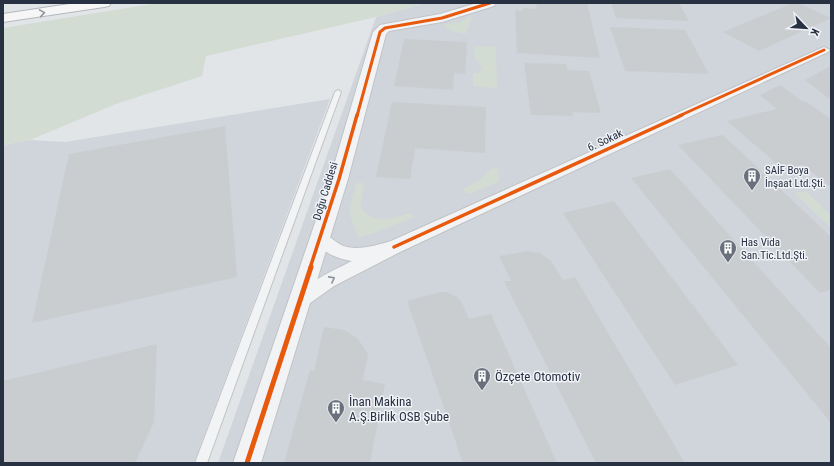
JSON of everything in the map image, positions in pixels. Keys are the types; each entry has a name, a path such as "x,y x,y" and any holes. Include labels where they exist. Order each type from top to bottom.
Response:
{"highway":[{"path":"3,18 104,3"}],"street":[{"name":"Doğu Caddesi","path":"247,463 339,179 380,32 385,28 442,18 490,3"},
{"name":"6. Sokak","path":"300,301 328,281 394,247 829,47"},
{"name":"6. Sokak","path":"320,238 337,252 350,255 394,247"}],"lane":[{"path":"200,463 338,92"}],"shaded area":[{"path":"158,3 426,3 376,17 206,56 202,76 116,104 30,140 3,145 3,28"},
{"path":"426,3 831,3 831,463 218,463 376,17"},
{"path":"472,17 466,34 450,31 443,25 460,22"},
{"path":"474,46 496,47 497,88 473,86 473,73 479,73 482,67 475,58"},
{"path":"330,99 194,463 3,463 3,145 30,140 65,142"},
{"path":"492,168 499,169 499,182 469,194 462,190 479,180"},
{"path":"356,183 364,183 361,205 364,211 369,215 375,218 390,218 410,213 415,217 358,238 349,212"},
{"path":"806,191 831,215 831,228 794,193"}],"building":[{"path":"587,3 600,58 517,53 515,10 523,11 523,8 537,9 536,4"},
{"path":"611,3 679,3 689,21 616,18"},
{"path":"793,3 798,3 831,18 759,51 723,32"},
{"path":"610,27 685,30 709,74 625,71"},
{"path":"404,39 467,42 465,74 454,73 453,90 394,86"},
{"path":"524,63 566,64 567,70 589,71 601,113 572,112 573,116 531,115"},
{"path":"831,66 831,100 805,80"},
{"path":"780,85 831,119 831,186 803,165 784,170 727,121 777,109 760,95"},
{"path":"392,102 486,107 485,153 415,148 410,179 376,177"},
{"path":"225,126 237,277 32,323 69,154"},
{"name":"SAİF Boya İnşaat Ltd.Şti.","path":"723,135 831,237 831,290 820,293 678,145"},
{"name":"Has Vida San.Tic.Ltd.Şti.","path":"670,169 831,348 831,423 631,178"},
{"path":"614,201 738,365 675,385 563,213"},
{"path":"527,251 540,253 551,261 563,280 575,277 685,463 596,463 504,281 511,281 499,256"},
{"name":"Özçete Otomotiv","path":"440,292 446,292 457,297 461,301 469,319 491,314 557,463 463,463 407,301"},
{"name":"İnan Makina A.Ş.Birlik OSB Şube","path":"324,327 344,330 358,339 368,354 363,380 385,384 370,463 284,463 310,370 314,371"},
{"path":"157,344 154,422 135,463 3,463 3,381"}],"cycle path":[{"path":"247,463 339,179 380,32 385,28 442,18 490,3"},
{"path":"394,247 824,50"}],"place":[{"name":"SAİF Boya İnşaat Ltd.Şti.","path":"752,191"},
{"name":"Has Vida San.Tic.Ltd.Şti.","path":"728,263"},
{"name":"Özçete Otomotiv","path":"482,391"},
{"name":"İnan Makina A.Ş.Birlik OSB Şube","path":"336,423"}]}
